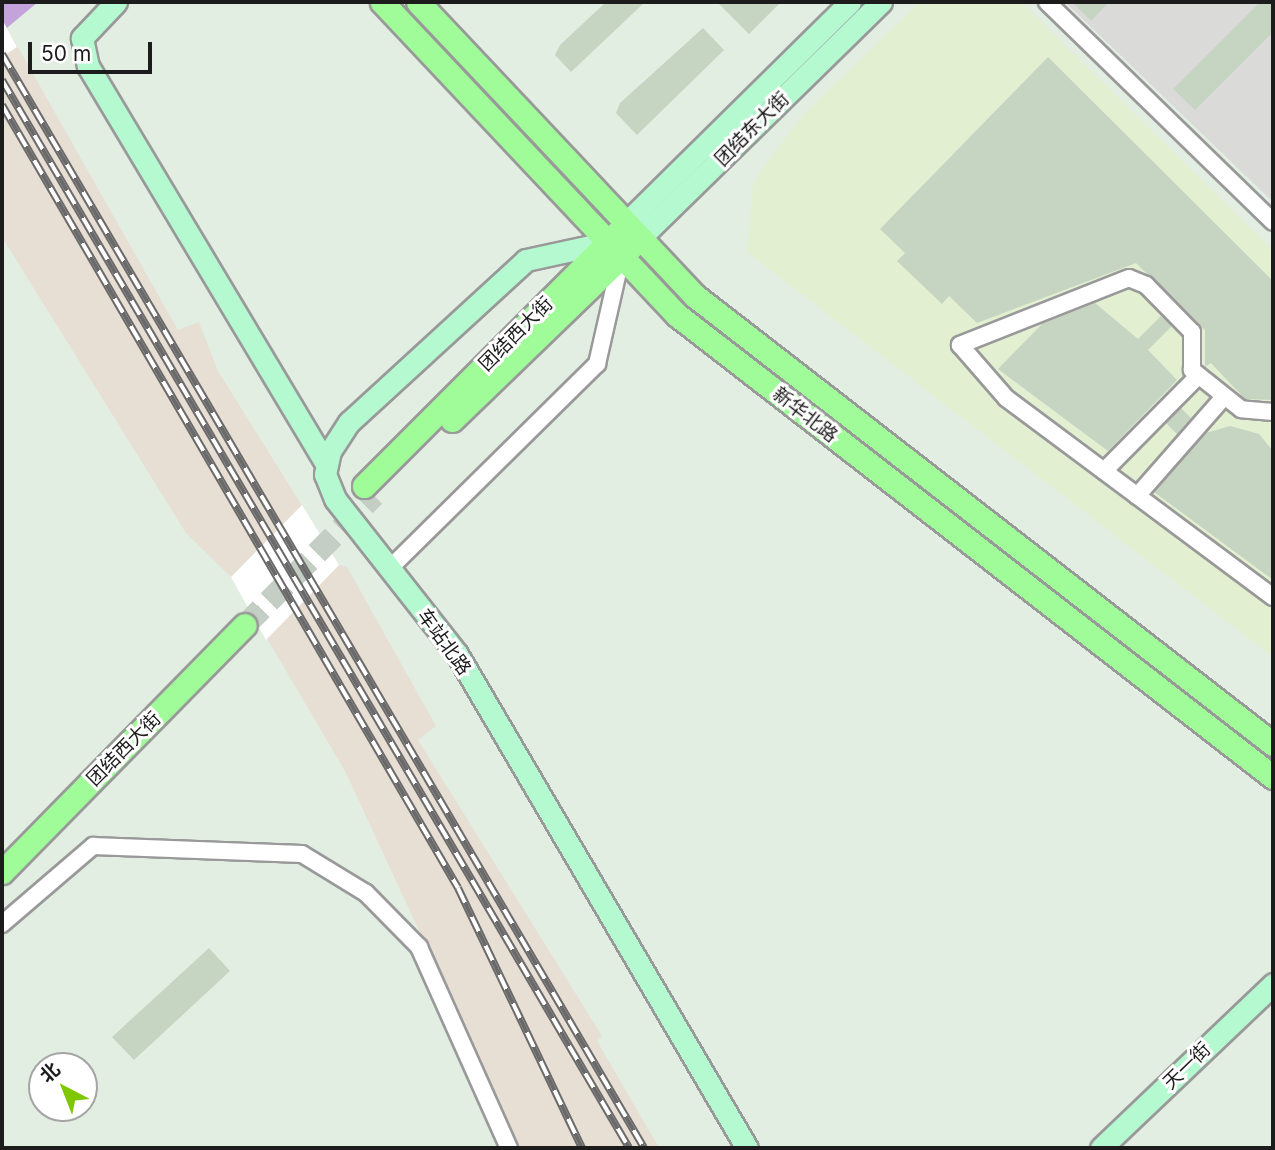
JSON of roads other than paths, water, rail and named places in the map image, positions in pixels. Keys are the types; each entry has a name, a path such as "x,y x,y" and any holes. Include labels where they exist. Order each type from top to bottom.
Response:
{"main road":[{"name":"新华北路","path":"382,2 677,315 1273,777"},
{"name":"新华北路","path":"418,2 695,296 1273,744"},
{"name":"团结东大街","path":"615,249 634,230"},
{"name":"团结西大街","path":"369,491 615,249"},
{"name":"团结西大街","path":"2,850 241,620 2,872"}],"street":[{"name":"车站北路","path":"116,2 82,38 88,66 326,463 328,488 457,654 747,1148"},
{"name":"团结东大街","path":"634,230 850,2"},
{"name":"团结东大街","path":"634,230 880,2"},
{"path":"1047,2 1273,222"},
{"path":"326,463 349,422 526,260 615,249 597,365 390,568"},
{"path":"1273,412 1241,409 1198,376 1192,370 1192,332 1129,278 960,345 1006,398 1273,597"},
{"path":"1104,471 1198,376"},
{"path":"1137,496 1224,397"},
{"path":"2,924 93,846 302,854 366,893 419,947 509,1148"},
{"name":"天一街","path":"1101,1148 1273,984"}],"tunnel":[{"path":"245,625 374,495"}],"railway":[{"path":"2,54 644,1148"},
{"path":"2,80 629,1148"},
{"path":"2,105 458,888 582,1148"}]}
